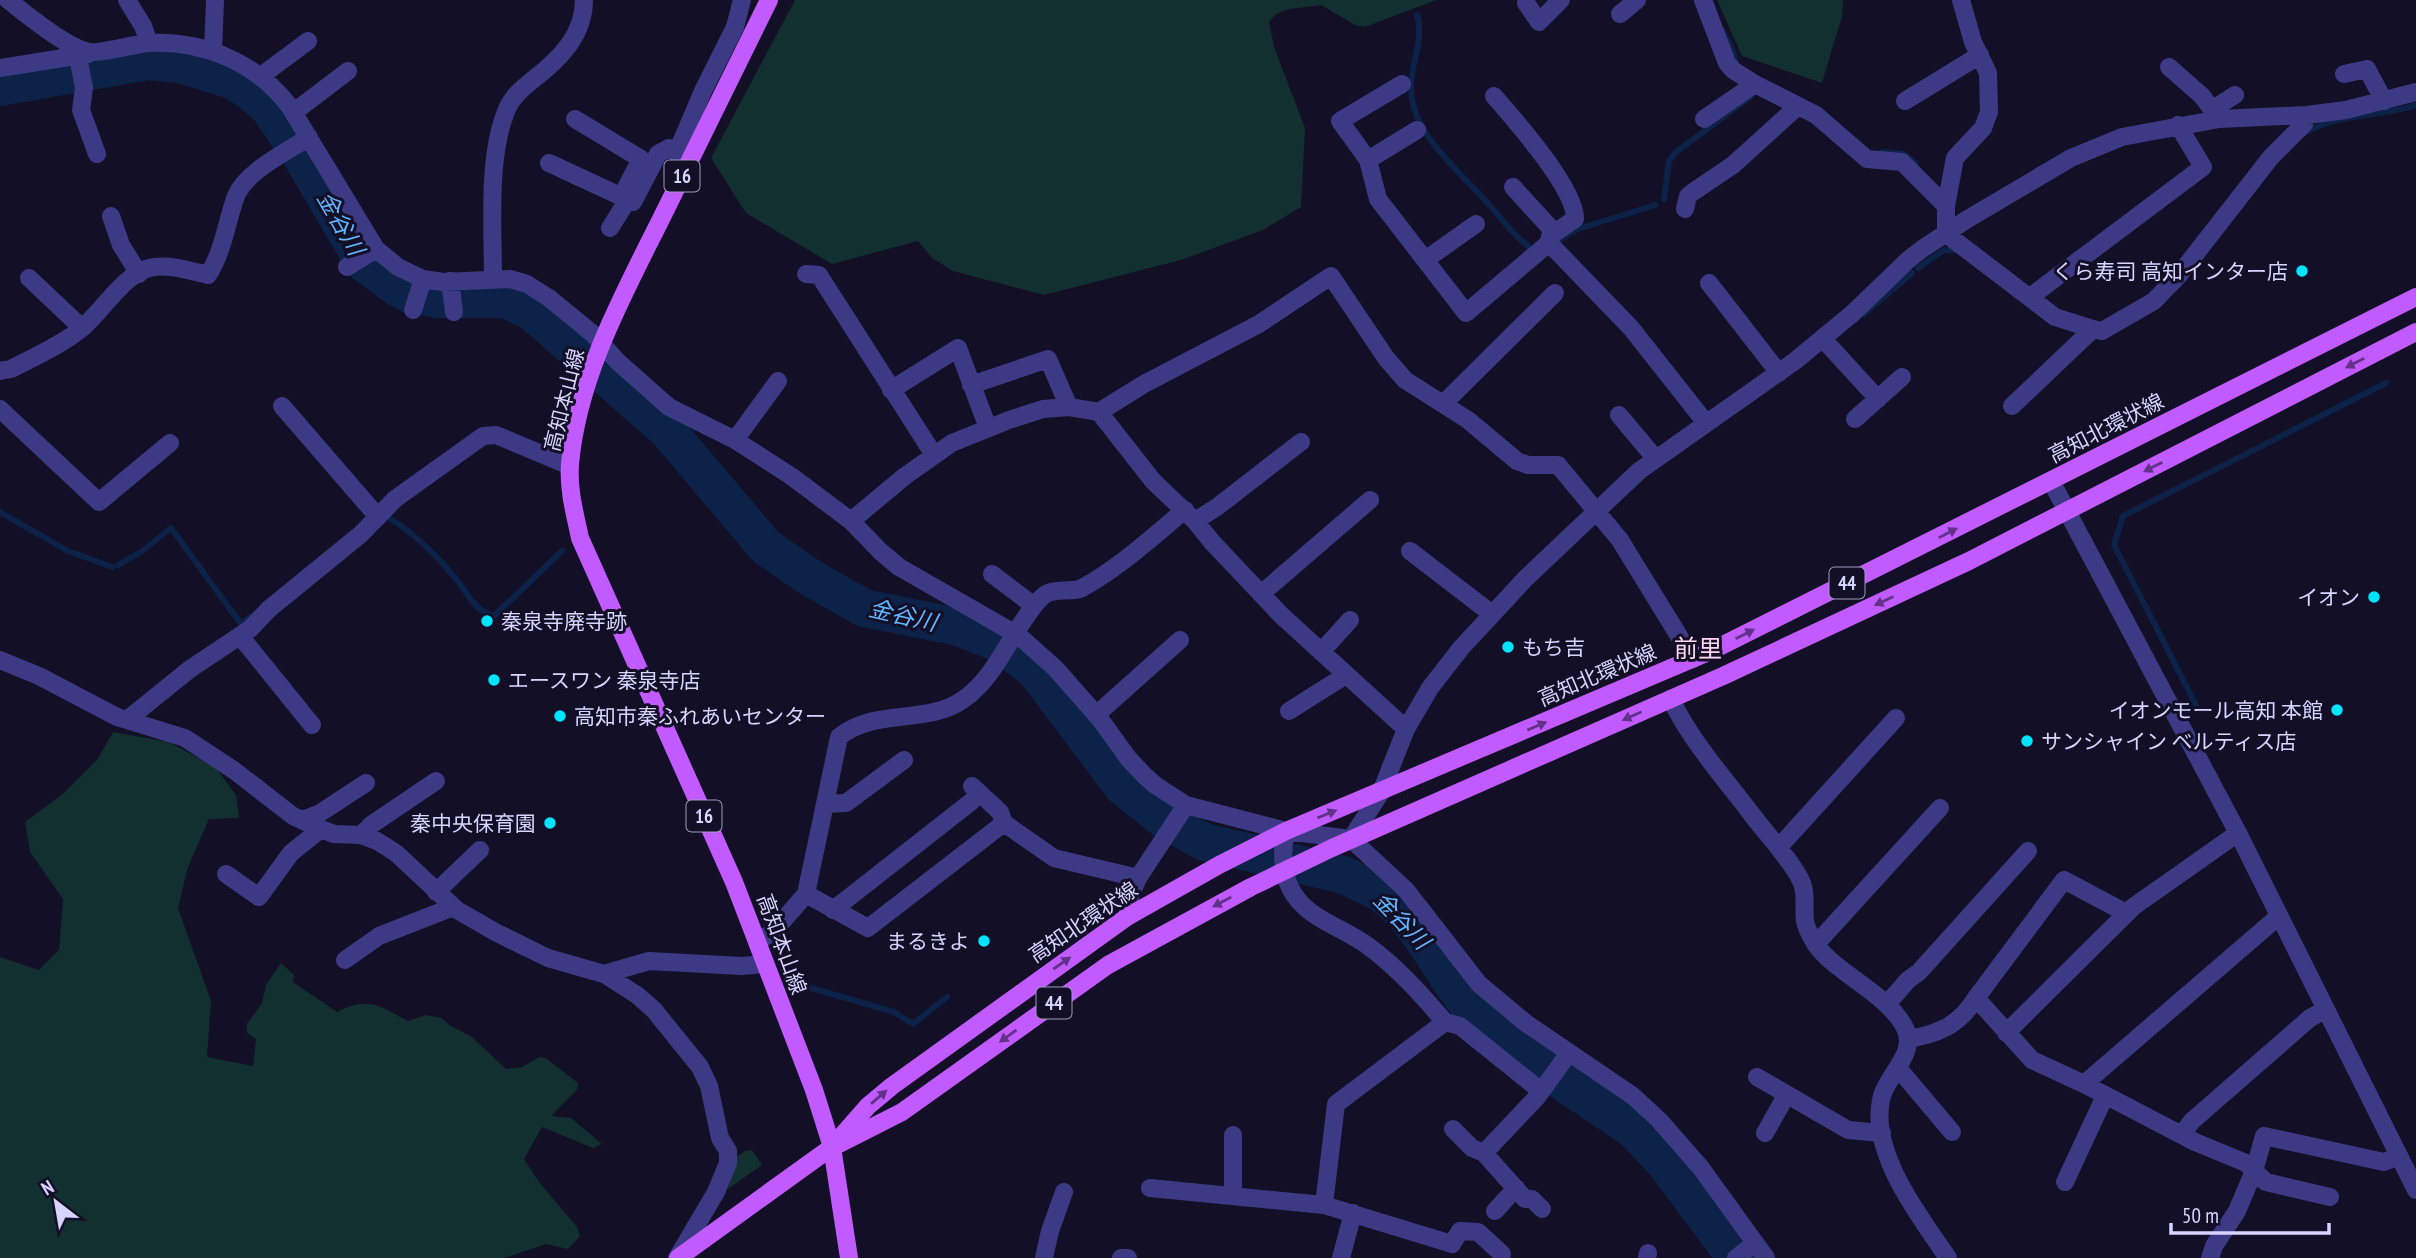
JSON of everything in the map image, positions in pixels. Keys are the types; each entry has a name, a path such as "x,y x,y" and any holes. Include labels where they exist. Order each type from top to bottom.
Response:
{"main road":[{"name":"高知本山線","path":"769,0 683,157 600,349 579,412 570,466 570,492 580,538 734,882 814,1090 832,1147 849,1258"},
{"name":"高知北環状線","path":"832,1147 868,1106 892,1086 1127,917 1226,862 1381,792 1693,659 2416,298"},
{"name":"高知北環状線","path":"678,1258 832,1147 902,1112 1108,965 1251,887 1351,839 1670,699 1969,561 2416,332"}],"street":[{"path":"8,0 83,57 84,88 81,110 97,154"},
{"path":"127,0 143,26 149,43"},
{"path":"213,52 215,0"},
{"path":"493,279 491,221 497,145 502,123 515,95 570,45 583,19 584,0"},
{"path":"550,163 632,202 659,154 669,148 683,157 704,91 735,27 742,0"},
{"path":"1526,3 1539,22 1562,0"},
{"path":"1620,14 1637,0"},
{"path":"1703,0 1727,64 1733,70 1827,123 1867,159 1902,162 1946,206"},
{"path":"1947,233 1946,206 1955,158 1983,128 1987,120 1989,98 1988,73 1973,42 1961,0"},
{"path":"261,76 308,41"},
{"path":"0,68 83,57 149,43 185,45 213,52 238,62 261,76 280,93 294,112 307,139 374,251 421,282 451,285 510,279 527,284 558,305 593,334 600,349 669,407 735,440 791,476 851,521 899,567 1014,633 1055,667 1143,775 1182,810 1278,839 1351,839 1406,890 1479,984 1565,1057 1633,1096 1659,1120 1701,1168 1766,1258"},
{"path":"1905,101 1980,55"},
{"path":"2169,67 2203,96 2216,114"},
{"path":"2344,74 2367,69 2384,102"},
{"path":"294,112 348,71"},
{"path":"1402,84 1340,121 1368,160 1378,199 1465,313 1575,219 1574,210 1554,172 1494,96"},
{"path":"1704,119 1755,84"},
{"path":"1351,839 1381,792 1406,729 1430,688 1492,614 1596,510 1655,458 1779,373 1823,339 1908,260 1947,233 2071,158 2122,137 2216,114 2307,116 2384,102 2416,92"},
{"path":"2216,114 2235,95"},
{"path":"1685,209 1688,196 1733,165 1798,106"},
{"path":"1947,233 2059,320 2102,331 2154,301 2179,275 2278,150 2304,124 2307,116"},
{"path":"575,119 641,159 626,188 626,199 610,228"},
{"path":"2030,297 2203,167 2178,125"},
{"path":"1368,160 1417,130"},
{"path":"0,371 11,369 82,328 117,290 149,268 208,275 224,242 237,194 263,167 307,139"},
{"path":"1513,187 1552,238 1632,328 1706,423"},
{"path":"111,216 121,245 139,274"},
{"path":"1426,260 1476,224"},
{"path":"347,267 374,251"},
{"path":"806,274 818,275 933,456"},
{"path":"851,521 953,443 1043,409 1069,407 1098,412 1144,384 1259,324 1331,276 1386,358 1405,380 1468,420 1517,461 1528,465 1558,465 1639,568 1693,659"},
{"path":"29,278 82,328"},
{"path":"413,310 421,282"},
{"path":"1709,283 1779,373"},
{"path":"451,285 454,312"},
{"path":"1444,403 1555,293"},
{"path":"2012,406 2093,329"},
{"path":"1823,339 1878,399"},
{"path":"891,390 958,348 988,428"},
{"path":"971,385 1048,359 1069,407"},
{"path":"1855,419 1902,377"},
{"path":"735,440 778,382"},
{"path":"282,406 382,517"},
{"path":"0,409 99,502 170,443"},
{"path":"1098,412 1153,481 1190,515 1261,594 1406,729"},
{"path":"1619,415 1655,458"},
{"path":"128,719 190,669 240,636 382,517 396,499 483,436 496,435 570,466"},
{"path":"757,942 773,932 806,894 839,737 860,723 933,714 963,701 982,685 1014,633 1047,593 1079,590 1190,515 1217,507 1301,442"},
{"path":"2052,481 2238,832 2416,1190"},
{"path":"1261,594 1370,500"},
{"path":"1410,551 1492,614"},
{"path":"992,574 1034,606"},
{"path":"1321,652 1350,620"},
{"path":"240,636 312,725"},
{"path":"1096,715 1180,640"},
{"path":"0,660 39,676 117,717 184,738 210,753 276,804 303,820 334,834 361,835 377,841 396,853 453,907 497,933 548,958 604,974 637,995 654,1010 700,1067 709,1086 720,1138 729,1151 728,1163 716,1192 678,1258"},
{"path":"1289,711 1346,676"},
{"path":"1670,699 1689,731 1755,819 1780,847 1804,886 1806,927 1816,944 1886,1004 1902,1023 1909,1039 1898,1068 1881,1100 1882,1133 1887,1158 1948,1258"},
{"path":"1780,847 1896,718"},
{"path":"826,804 846,803 904,760"},
{"path":"361,835 371,825 436,780"},
{"path":"303,820 320,813 366,783"},
{"path":"833,910 972,793 1000,812 1003,823 1054,858 1138,878"},
{"path":"1816,944 1940,808"},
{"path":"1127,917 1131,894 1138,878 1182,810"},
{"path":"806,894 868,928 1003,823"},
{"path":"226,874 258,897 290,853 321,829"},
{"path":"2006,1033 2126,914 2238,832"},
{"path":"1278,839 1283,873 1289,887 1309,911 1375,951 1410,980 1445,1022 1460,1026 1543,1088"},
{"path":"436,892 480,850"},
{"path":"1886,1004 1919,972 2028,851"},
{"path":"1909,1039 1941,1032 1959,1017 2064,880 2126,914"},
{"path":"345,960 379,936 453,907"},
{"path":"2084,1084 2279,916"},
{"path":"604,974 649,961 742,966 764,964"},
{"path":"1976,998 2032,1060 2246,1163 2266,1182 2330,1197"},
{"path":"2182,1134 2201,1112 2310,1018 2325,1010"},
{"path":"1324,1205 1336,1104 1445,1022"},
{"path":"1484,1153 1543,1088 1565,1057"},
{"path":"1898,1068 1952,1132"},
{"path":"1757,1077 1848,1130 1882,1133"},
{"path":"1765,1133 1786,1096"},
{"path":"2065,1182 2105,1096"},
{"path":"1453,1129 1472,1147 1484,1153 1525,1199 1532,1199 1542,1209"},
{"path":"1233,1135 1233,1195"},
{"path":"2210,1258 2214,1246 2237,1210 2254,1171 2264,1136 2384,1162 2399,1156"},
{"path":"1150,1188 1324,1205 1353,1213 1451,1251 1460,1231 1478,1232 1502,1254"},
{"path":"1495,1211 1516,1188"},
{"path":"1044,1258 1064,1192"},
{"path":"1340,1258 1353,1213"},
{"path":"1735,1258 1754,1244"},
{"path":"1121,1258 1128,1258"}],"green space":[{"path":"795,0 1436,0 1365,27 1355,25 1321,5 1289,9 1276,14 1269,22 1274,47 1305,128 1301,207 1263,230 1181,260 1044,295 953,271 932,258 918,241 832,264 746,213 711,158"},
{"path":"1717,0 1843,0 1842,16 1822,83 1742,56"},
{"path":"113,732 169,742 216,768 236,795 239,818 209,819 188,867 178,908 211,1001 207,1057 253,1066 256,1039 247,1033 247,1024 262,1003 266,985 281,963 294,975 293,982 337,1012 366,1004 381,1007 408,1021 426,1015 442,1018 449,1025 472,1037 506,1069 522,1067 540,1057 547,1059 578,1083 577,1090 551,1116 571,1118 602,1144 593,1148 542,1127 524,1159 539,1182 577,1227 580,1236 568,1249 546,1244 504,1258 0,1258 0,957 39,970 59,950 63,899 30,852 25,822 64,793 97,760"},
{"path":"752,1150 762,1165 728,1189 735,1158"}],"waterway":[{"path":"1417,15 1419,33 1411,89 1419,121 1449,163 1528,246"},
{"path":"1723,31 1736,63"},
{"name":"金谷川","path":"0,87 148,61 180,64 232,80 250,91 269,108 299,152 364,263 399,289 410,294 438,299 505,299 531,311 667,430 766,547 811,578 864,608 958,627 999,643 1035,670 1123,787 1162,818 1204,842 1344,875 1381,893 1402,911 1478,1017 1518,1052 1633,1129 1665,1163 1736,1258"},
{"path":"1664,199 1669,161 1675,153 1750,97"},
{"path":"2305,133 2331,122 2416,105"},
{"path":"1883,152 1904,154 1916,164"},
{"path":"1558,241 1578,229 1655,205"},
{"path":"1918,268 1944,250 1956,250"},
{"path":"1864,314 1912,273"},
{"path":"499,285 505,299"},
{"path":"2198,709 2114,545 2123,516 2386,383"},
{"path":"0,512 68,551 112,567"},
{"path":"387,517 424,545 449,570 477,606 494,616 562,551"},
{"path":"118,565 141,552 171,528 241,624 251,616"},
{"path":"804,986 894,1012 913,1024 947,997"}],"place":[{"name":"くら寿司 高知インター店","path":"2302,271"},
{"name":"イオン","path":"2374,597"},
{"name":"秦泉寺廃寺跡","path":"487,621"},
{"name":"もち吉","path":"1508,647"},
{"name":"エースワン 秦泉寺店","path":"494,680"},
{"name":"イオンモール高知 本館","path":"2337,710"},
{"name":"高知市秦ふれあいセンター","path":"560,716"},
{"name":"サンシャイン ベルティス店","path":"2027,741"},
{"name":"秦中央保育園","path":"550,823"},
{"name":"まるきよ","path":"984,941"}],"district":[{"name":"前里","path":"1698,648"}]}
